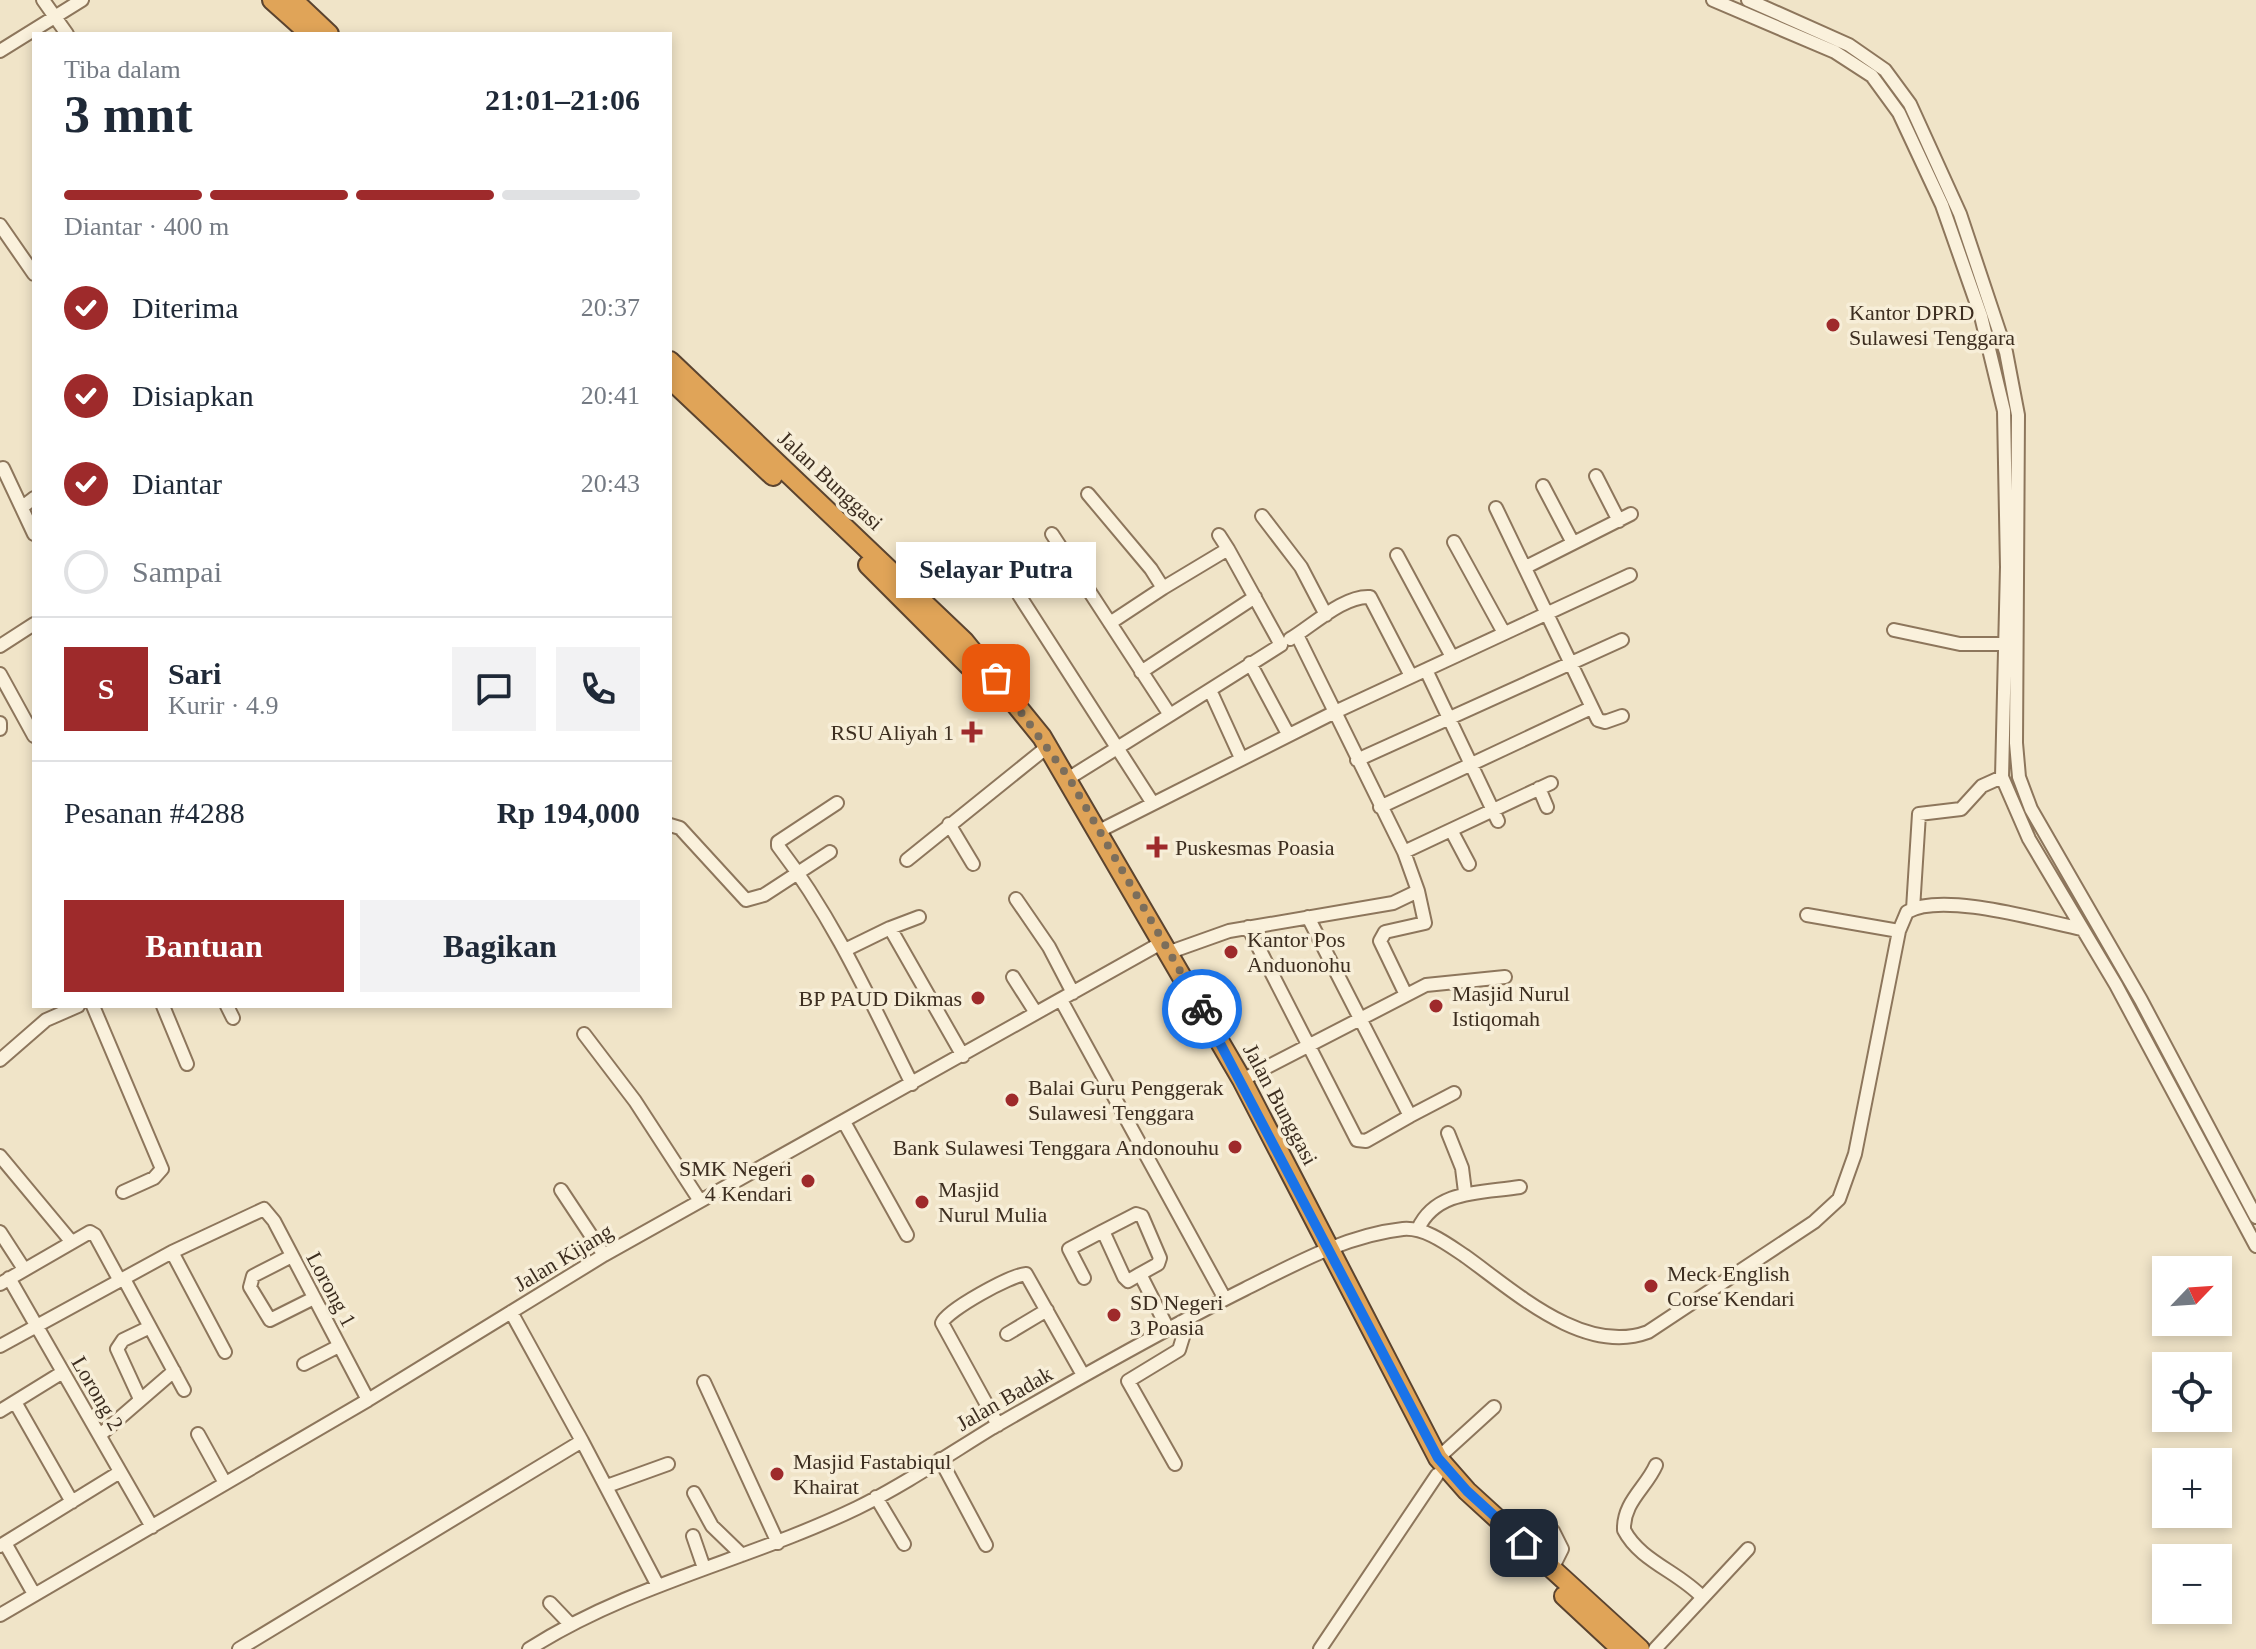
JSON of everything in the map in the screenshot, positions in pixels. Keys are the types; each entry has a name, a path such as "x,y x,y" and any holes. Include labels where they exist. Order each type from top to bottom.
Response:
{"highway":[{"path":"272,0 308,32"},
{"path":"293,0 327,32"},
{"name":"Jalan Bunggasi","path":"672,363 1023,711 1069,778 1099,831 1112,862"},
{"name":"Jalan Bunggasi","path":"672,381 872,561"},
{"name":"Jalan Bunggasi","path":"951,639 1041,752 1112,862 1325,1250"},
{"name":"Jalan Bunggasi","path":"1162,950 1242,1080 1325,1250"},
{"path":"1325,1250 1437,1466 1621,1649"},
{"path":"1464,1496 1552,1569 1640,1649"}],"street":[{"path":"43,0 66,32"},
{"path":"0,51 82,0"},
{"path":"1713,0 1835,52 1872,76 1899,113 1948,202"},
{"path":"1748,0 1849,45 1885,70 1910,104 2006,352 2018,415 2016,743 2019,777 2046,836 2128,977 2256,1217"},
{"path":"1954,217 2004,411 2002,777 2029,839 2116,985 2256,1246"},
{"path":"0,225 32,268"},
{"path":"3,468 32,530"},
{"path":"1526,567 1625,517 1596,476"},
{"path":"1543,486 1573,543"},
{"path":"1088,494 1151,569 1163,588"},
{"path":"1496,508 1549,613 1591,708 1602,723 1622,716"},
{"path":"1262,516 1301,567 1326,615"},
{"path":"1052,534 1170,715"},
{"path":"1219,535 1281,645"},
{"path":"1454,542 1504,633"},
{"path":"1110,623 1228,549"},
{"path":"1397,555 1452,657"},
{"path":"1099,831 1288,734 1630,575"},
{"path":"1019,595 1119,745 1152,802"},
{"path":"1141,672 1255,597"},
{"path":"1069,778 1326,615 1359,598 1370,597 1411,676"},
{"path":"0,646 32,625"},
{"path":"1894,630 1960,644 2005,644"},
{"path":"1297,635 1404,852 1418,891 1425,923 1385,932 1380,941 1406,995"},
{"path":"1357,760 1622,640"},
{"path":"1250,663 1288,734"},
{"path":"1426,670 1495,816"},
{"path":"0,674 32,730"},
{"path":"1210,690 1241,758"},
{"path":"1380,807 1591,708"},
{"path":"907,860 1041,752"},
{"path":"1913,909 1919,814 1961,809 1982,786 2002,777"},
{"path":"1404,852 1451,830 1495,816 1545,785 1547,807"},
{"path":"837,803 778,842 778,846 799,873 845,950 912,1084"},
{"path":"949,824 973,864"},
{"path":"672,826 680,828 745,900 764,895 830,852"},
{"path":"1451,830 1469,864"},
{"name":"Jalan Kijang","path":"0,1615 368,1400 604,1255 1067,996 1162,950 1248,927 1393,903 1418,891"},
{"path":"1016,899 1049,947 1067,996 1225,1299"},
{"path":"1520,1187 1465,1192 1433,1208 1418,1229 1577,1328 1610,1339 1648,1332 1814,1222 1839,1199 1855,1154 1904,916 1913,909 1949,905 2082,929"},
{"path":"1807,915 1899,931"},
{"path":"845,950 919,917"},
{"path":"1308,917 1357,1018 1410,1116"},
{"path":"1248,927 1307,1046 1359,1141 1454,1093"},
{"path":"890,928 963,1056"},
{"path":"1013,977 1036,1013"},
{"path":"1242,1080 1357,1018 1432,983 1505,977"},
{"path":"2116,985 2128,977"},
{"path":"0,1060 46,1020 73,1008"},
{"path":"94,1008 162,1169 154,1178 123,1192"},
{"path":"164,1008 187,1064"},
{"path":"228,1008 233,1018"},
{"path":"584,1034 635,1101 700,1201"},
{"path":"844,1122 907,1235"},
{"path":"1448,1133 1462,1168 1465,1192"},
{"path":"0,1156 70,1240"},
{"path":"561,1190 604,1255"},
{"name":"Lorong 1","path":"172,1252 252,1211 261,1209 267,1212 368,1400"},
{"path":"1084,1278 1069,1249 1103,1231 1136,1214 1142,1216 1160,1258 1158,1264 1129,1280 1125,1279 1103,1231"},
{"name":"Jalan Badak","path":"529,1649 570,1624 657,1584 778,1543 876,1497 1083,1375 1325,1250 1399,1229 1418,1229"},
{"path":"0,1232 24,1269"},
{"path":"5,1281 70,1240 88,1232 95,1235 184,1390"},
{"path":"0,1346 172,1252 225,1352"},
{"path":"292,1256 253,1276 250,1287 270,1320 314,1298"},
{"path":"998,1425 947,1335 942,1320 1023,1273 1083,1375"},
{"path":"1140,1274 1168,1329"},
{"name":"Lorong 2","path":"5,1281 37,1324 152,1527"},
{"path":"1007,1334 1047,1310"},
{"path":"511,1312 657,1584"},
{"path":"1128,1381 1172,1358 1179,1350 1183,1337 1181,1322"},
{"path":"140,1399 117,1349 123,1340 150,1327"},
{"path":"304,1364 339,1346"},
{"path":"1117,1357 1175,1464"},
{"path":"100,1435 174,1371"},
{"path":"0,1411 63,1372"},
{"path":"704,1382 778,1543"},
{"path":"15,1402 72,1502"},
{"path":"1320,1649 1437,1466 1494,1407"},
{"path":"198,1434 225,1483"},
{"path":"239,1649 582,1441"},
{"path":"940,1459 986,1545"},
{"path":"607,1486 668,1464"},
{"path":"1656,1465 1649,1482 1630,1503 1624,1530 1645,1555 1687,1582 1702,1597"},
{"path":"34,1594 3,1544 120,1472"},
{"path":"694,1493 712,1526 742,1555"},
{"path":"876,1497 904,1544"},
{"path":"1552,1569 1562,1549 1553,1531"},
{"path":"693,1536 704,1568"},
{"path":"1655,1649 1748,1549"},
{"path":"550,1603 570,1624"}],"way so far":[{"path":"996,678 1069,778 1202,1009"}],"place":[{"name":"Kantor DPRD Sulawesi Tenggara","path":"1833,325"},
{"name":"Selayar Putra","path":"996,678"},
{"name":"RSU Aliyah 1","path":"972,732"},
{"name":"Puskesmas Poasia","path":"1157,847"},
{"name":"Kantor Pos Anduonohu","path":"1231,952"},
{"name":"BP PAUD Dikmas","path":"978,998"},
{"name":"Masjid Nurul Istiqomah","path":"1436,1006"},
{"name":"Balai Guru Penggerak Sulawesi Tenggara","path":"1012,1100"},
{"name":"Bank Sulawesi Tenggara Andonouhu","path":"1235,1147"},
{"name":"SMK Negeri 4 Kendari","path":"808,1181"},
{"name":"Masjid Nurul Mulia","path":"922,1202"},
{"name":"Meck English Corse Kendari","path":"1651,1286"},
{"name":"SD Negeri 3 Poasia","path":"1114,1315"},
{"name":"Masjid Fastabiqul Khairat","path":"777,1474"}],"route":[{"path":"1202,1009 1438,1458 1467,1491 1524,1543"}]}
